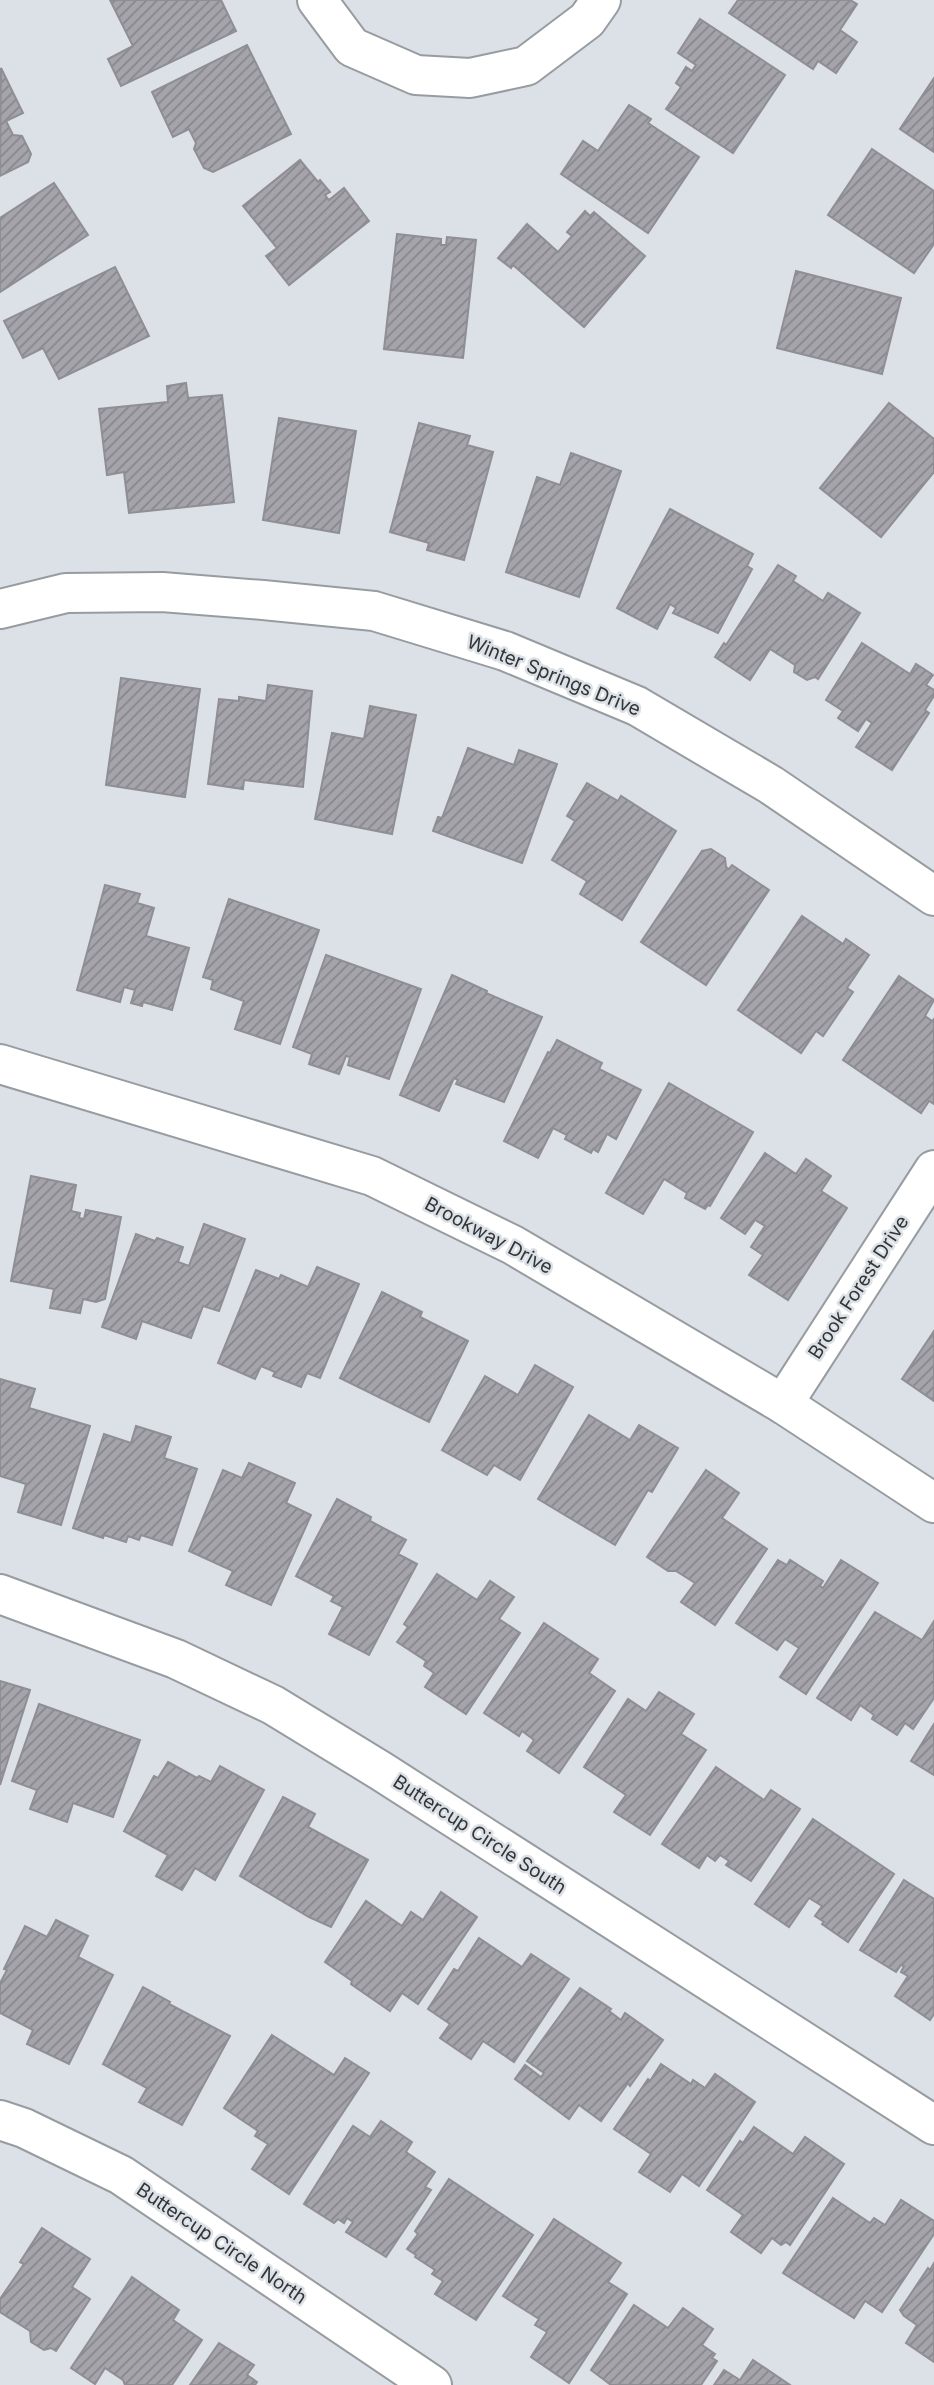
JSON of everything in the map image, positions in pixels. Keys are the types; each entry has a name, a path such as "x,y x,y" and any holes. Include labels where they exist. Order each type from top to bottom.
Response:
{"street":[{"path":"317,0 352,47 416,75 470,78 526,65 587,20 601,0"},
{"name":"Winter Springs Drive","path":"0,609 66,593 162,592 374,611 505,652 637,706 771,785 934,896"},
{"name":"Brookway Drive","path":"0,1064 372,1176 513,1245 783,1404 934,1503"},
{"name":"Brook Forest Drive","path":"783,1404 934,1170"},
{"name":"Buttercup Circle South","path":"0,1594 176,1659 274,1706 393,1778 934,2125"},
{"name":"Buttercup Circle North","path":"0,2120 24,2128 121,2175 432,2385"}],"building":[{"path":"110,0 221,0 236,31 121,86 108,59 133,46"},
{"path":"738,0 850,0 857,4 840,30 857,42 836,73 818,61 813,69 729,13"},
{"path":"700,19 785,75 733,153 666,109 681,87 676,83 686,67 692,71 696,65 678,53"},
{"path":"247,45 291,134 213,172 204,168 194,149 196,143 189,129 173,137 152,92"},
{"path":"1,68 23,113 6,121 13,135 22,136 31,154 28,162 0,176"},
{"path":"934,78 934,152 900,129"},
{"path":"629,105 651,119 648,123 699,157 648,233 561,174 583,141 598,151"},
{"path":"872,149 934,191 934,244 914,273 828,215"},
{"path":"300,160 330,192 325,195 329,200 344,188 369,221 289,285 266,256 277,248 243,206"},
{"path":"54,183 88,235 0,292 0,218"},
{"path":"585,211 590,216 594,212 645,256 584,327 513,265 511,268 498,258 527,224 558,252 572,236 567,232"},
{"path":"397,234 441,239 441,245 446,245 447,237 476,240 463,358 384,349"},
{"path":"115,267 149,336 59,379 43,348 23,358 4,321"},
{"path":"796,271 901,298 882,374 777,348"},
{"path":"186,383 188,398 222,395 234,502 129,513 124,472 107,475 99,409 168,402 167,386"},
{"path":"889,403 934,439 934,472 881,537 820,488"},
{"path":"279,418 356,431 339,533 263,520"},
{"path":"419,423 470,436 467,445 493,452 464,560 427,550 429,543 390,532"},
{"path":"571,453 621,471 579,597 506,572 537,477 560,485"},
{"path":"670,509 753,554 747,566 752,569 718,633 673,613 676,608 670,604 657,629 617,608"},
{"path":"778,565 796,576 793,581 823,601 828,593 860,613 818,679 815,677 807,680 794,672 795,665 770,649 750,680 715,657 724,643 726,645"},
{"path":"862,643 910,674 916,664 933,675 926,685 934,690 934,696 925,710 929,713 892,770 856,747 872,723 866,719 858,731 838,718 843,711 826,700"},
{"path":"121,678 200,689 185,797 106,785"},
{"path":"268,685 312,691 303,787 244,780 243,789 208,784 219,699 239,701 239,697 266,701"},
{"path":"370,706 416,715 392,834 315,819 332,733 364,739"},
{"path":"468,748 514,765 519,750 557,764 522,863 433,831 438,817 442,818"},
{"path":"587,783 618,801 621,796 676,831 622,920 580,894 587,881 552,860 575,821 567,816"},
{"path":"711,849 725,858 726,867 729,869 732,865 769,890 706,985 641,942 702,851"},
{"path":"105,885 140,894 137,903 154,908 146,936 189,948 172,1010 143,1002 142,1006 131,1003 135,990 124,987 120,1002 77,990"},
{"path":"229,899 319,930 280,1044 235,1029 244,1001 211,989 213,980 203,977"},
{"path":"802,916 843,944 846,939 869,955 847,988 853,992 823,1036 816,1031 801,1053 738,1010"},
{"path":"326,955 421,989 389,1079 348,1065 350,1057 346,1056 339,1074 309,1064 312,1054 293,1047"},
{"path":"452,975 542,1017 504,1102 456,1084 458,1080 454,1078 439,1111 400,1095"},
{"path":"899,976 934,1000 925,1016 932,1021 934,1019 934,1104 929,1101 921,1113 843,1060"},
{"path":"557,1040 602,1063 599,1069 641,1090 616,1139 607,1134 598,1152 593,1149 591,1153 565,1139 567,1135 553,1128 538,1158 504,1141 548,1052 550,1053"},
{"path":"669,1083 753,1132 710,1206 705,1209 685,1198 687,1193 664,1179 643,1214 606,1193"},
{"path":"765,1153 796,1174 806,1159 831,1176 821,1191 847,1208 788,1300 749,1275 763,1255 751,1247 765,1226 755,1220 745,1234 721,1218"},
{"path":"31,1176 76,1185 71,1211 80,1213 79,1218 84,1219 86,1210 121,1217 105,1299 96,1302 83,1299 80,1313 50,1308 54,1289 11,1281"},
{"path":"204,1224 245,1239 219,1311 203,1306 191,1338 142,1321 136,1339 102,1327 136,1234 183,1247 178,1262 189,1266"},
{"path":"317,1267 359,1284 320,1378 307,1373 301,1387 273,1376 275,1372 261,1366 255,1379 218,1363 256,1270 279,1279 281,1275 308,1287"},
{"path":"382,1292 422,1312 420,1317 468,1341 429,1422 340,1378"},
{"path":"934,1331 934,1401 902,1379"},
{"path":"535,1365 573,1387 520,1480 494,1465 487,1475 442,1450 485,1376 518,1395"},
{"path":"0,1379 35,1389 29,1408 90,1426 61,1525 18,1512 26,1484 0,1476"},
{"path":"589,1415 630,1440 639,1425 678,1448 652,1492 648,1490 615,1545 538,1499"},
{"path":"136,1426 171,1437 164,1458 197,1469 172,1545 141,1535 139,1540 128,1536 126,1542 73,1528 104,1434 131,1443"},
{"path":"249,1463 295,1483 286,1503 311,1515 271,1605 226,1585 233,1571 189,1551 223,1470 242,1478"},
{"path":"706,1470 739,1493 722,1518 767,1549 715,1625 681,1602 695,1583 676,1571 668,1571 647,1557"},
{"path":"337,1499 406,1540 398,1554 417,1564 369,1655 329,1634 343,1607 331,1601 334,1596 296,1576"},
{"path":"778,1560 787,1565 790,1560 823,1581 820,1586 823,1588 841,1560 878,1583 806,1694 780,1677 799,1648 785,1639 777,1650 736,1623"},
{"path":"437,1574 477,1600 490,1581 514,1597 499,1619 520,1633 466,1714 425,1687 434,1673 424,1666 426,1661 397,1642 408,1627 404,1624"},
{"path":"875,1612 922,1640 934,1621 934,1698 913,1729 905,1723 897,1735 872,1719 874,1715 860,1705 851,1720 817,1698"},
{"path":"544,1623 598,1659 589,1673 615,1691 559,1773 527,1751 534,1740 522,1731 519,1736 484,1713"},
{"path":"0,1681 30,1690 0,1785"},
{"path":"659,1692 694,1714 681,1734 706,1750 650,1835 614,1812 626,1795 584,1767 628,1699 646,1711"},
{"path":"39,1704 140,1740 113,1817 73,1803 67,1822 30,1809 37,1790 12,1781"},
{"path":"934,1724 934,1775 911,1761"},
{"path":"168,1762 197,1778 199,1776 211,1782 220,1766 264,1790 215,1880 195,1868 182,1890 156,1876 168,1855 124,1831 154,1776 158,1778"},
{"path":"716,1767 764,1800 771,1790 800,1809 751,1881 726,1865 729,1861 720,1855 715,1861 707,1855 699,1868 662,1844"},
{"path":"283,1797 315,1814 308,1827 368,1860 331,1927 240,1876"},
{"path":"813,1819 894,1874 848,1942 822,1924 824,1922 815,1916 822,1906 809,1898 789,1927 755,1904"},
{"path":"904,1880 934,1899 934,2014 930,2020 895,1996 908,1976 901,1972 904,1966 901,1965 896,1972 860,1950"},
{"path":"441,1892 477,1917 418,2004 402,1993 390,2011 325,1962 366,1901 402,1926 411,1912 423,1920"},
{"path":"56,1920 88,1936 78,1957 113,1975 69,2064 27,2044 33,2030 0,2013 0,1983 7,1970 4,1969 25,1926 47,1937"},
{"path":"479,1938 522,1967 531,1954 569,1979 514,2062 483,2041 471,2059 440,2038 450,2024 428,2009 454,1969 458,1971"},
{"path":"143,1987 230,2036 182,2125 139,2102 147,2088 103,2064"},
{"path":"580,1988 611,2009 609,2011 621,2020 625,2013 663,2040 601,2121 579,2105 569,2119 515,2079 525,2065 541,2077 544,2073 527,2061"},
{"path":"272,2035 334,2075 345,2058 369,2073 289,2194 252,2169 268,2144 255,2136 258,2131 224,2108"},
{"path":"661,2064 691,2084 693,2080 705,2088 715,2074 755,2102 699,2186 682,2174 670,2192 639,2172 651,2154 614,2129"},
{"path":"381,2121 412,2142 406,2152 435,2172 425,2187 431,2190 386,2257 346,2232 353,2222 347,2218 344,2223 338,2219 334,2223 304,2204 353,2126 370,2137"},
{"path":"754,2127 793,2154 805,2137 844,2164 790,2245 786,2242 781,2245 772,2238 761,2253 731,2232 743,2215 707,2190 740,2141 743,2143"},
{"path":"449,2179 533,2235 476,2320 435,2294 443,2281 432,2274 435,2270 407,2249 418,2234 415,2231"},
{"path":"833,2198 870,2223 874,2218 885,2225 901,2200 934,2221 934,2234 882,2312 865,2301 854,2318 783,2273"},
{"path":"554,2219 621,2263 608,2282 627,2294 569,2383 531,2357 547,2332 535,2325 539,2319 503,2296"},
{"path":"42,2228 90,2259 72,2287 90,2299 56,2351 51,2348 44,2350 31,2342 30,2331 0,2312 0,2299 24,2264 20,2262"},
{"path":"934,2263 934,2362 906,2343 917,2325 900,2310"},
{"path":"132,2277 179,2310 173,2320 202,2340 172,2385 125,2385 123,2380 105,2368 95,2384 71,2368"},
{"path":"634,2305 668,2328 683,2308 713,2329 702,2345 715,2354 712,2358 717,2361 701,2385 611,2385 591,2370"},
{"path":"219,2343 254,2365 247,2375 257,2382 255,2385 190,2385"},
{"path":"753,2360 790,2385 714,2385 724,2370 740,2380"}]}
